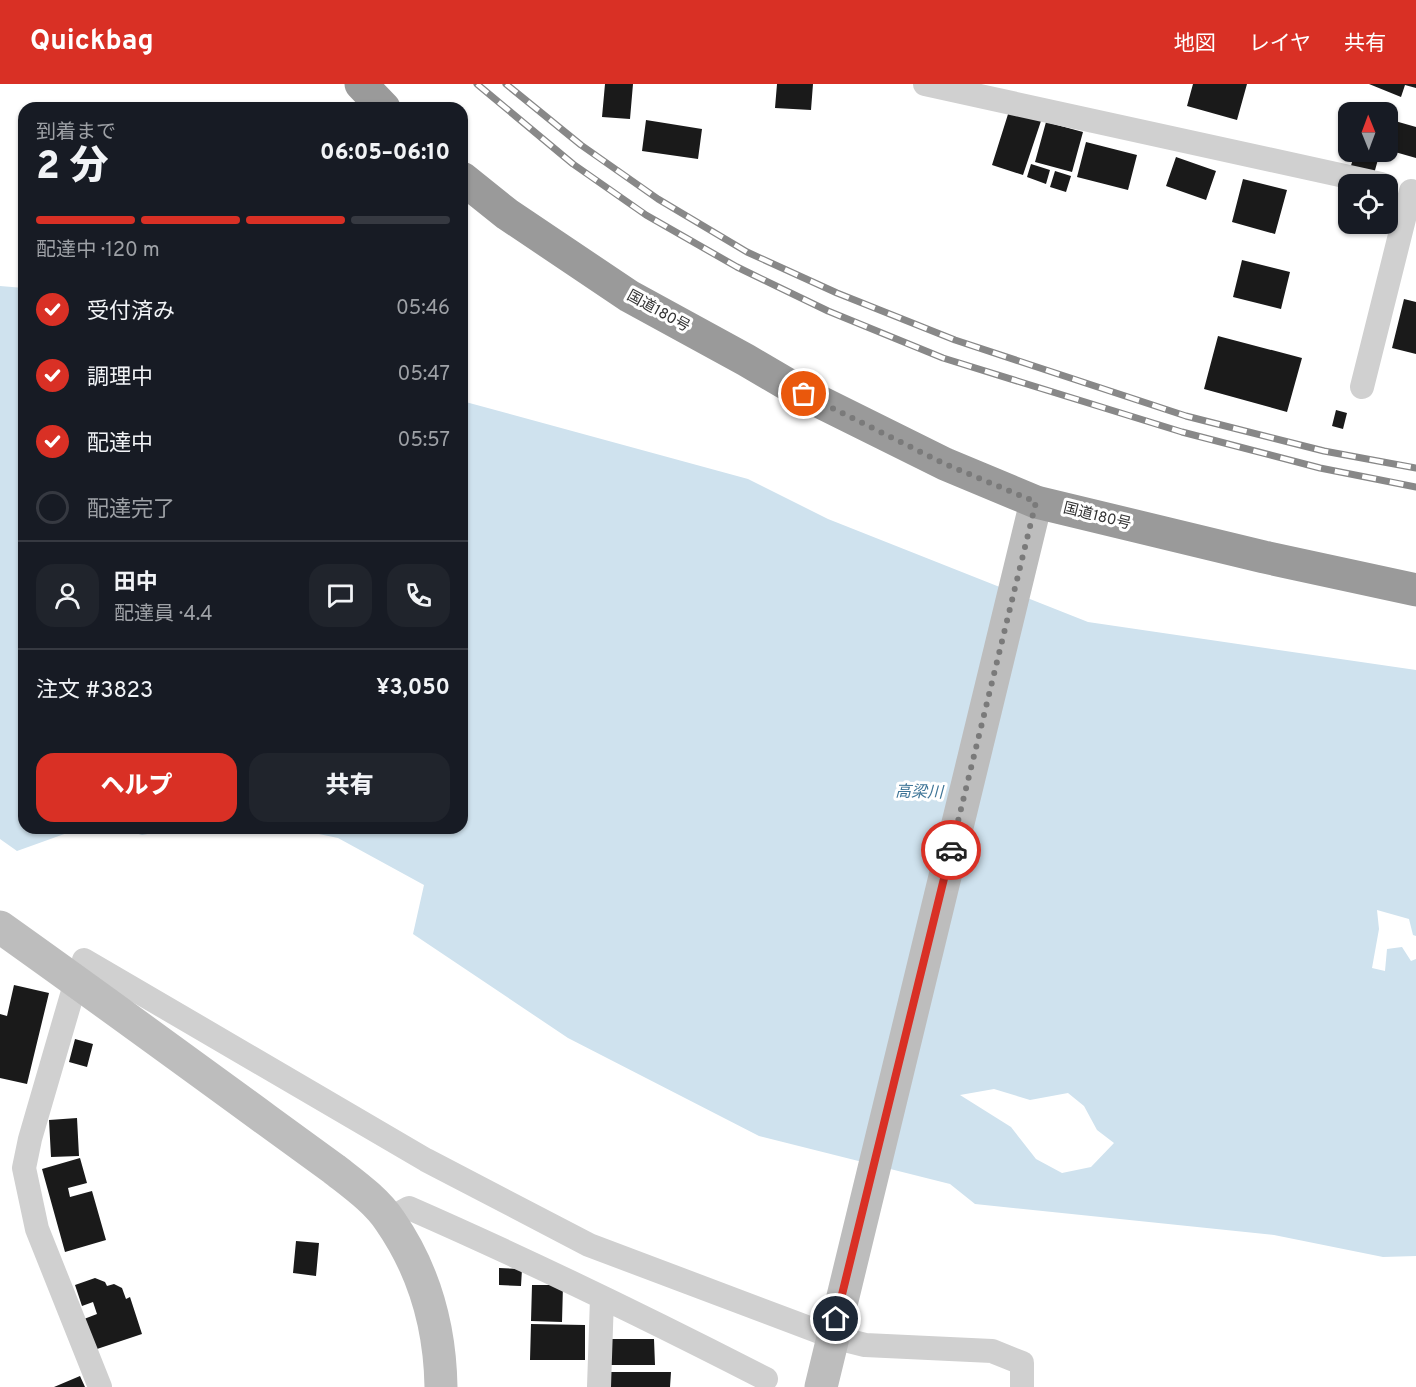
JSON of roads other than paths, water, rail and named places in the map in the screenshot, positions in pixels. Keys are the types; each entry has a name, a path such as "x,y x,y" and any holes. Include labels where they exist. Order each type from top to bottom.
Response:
{"highway":[{"path":"361,84 378,102"},
{"name":"国道180号","path":"468,183 507,214 629,296 804,394 945,464 1032,515 1264,557 1416,590"}],"main road":[{"path":"821,1387 1032,515"},
{"path":"0,927 80,970 359,1188 389,1219 415,1260 433,1314 441,1363 441,1387"}],"street":[{"path":"925,84 1338,175"},
{"path":"1362,387 1414,192 1398,188"},
{"path":"100,1387 37,1229 24,1168 30,1139 80,970 426,1160 589,1245 835,1328 865,1346 992,1351 1022,1363 1022,1387"},
{"path":"389,1219 409,1208 602,1298 766,1379"},
{"path":"598,1387 602,1298"}],"water":[{"path":"0,286 18,288 18,834 64,834 17,851 0,839"},
{"name":"高梁川","path":"468,403 748,479 828,519 1088,622 1416,670 1416,936 1413,935 1409,919 1377,910 1379,929 1372,968 1385,971 1387,949 1402,947 1411,961 1416,959 1416,1256 1383,1257 1274,1235 975,1204 950,1184 759,1136 568,1038 413,934 424,885 338,838 319,834 468,834","holes":["994,1089 1030,1100 1068,1093 1084,1106 1097,1130 1114,1143 1091,1167 1062,1173 1036,1159 1011,1127 960,1095"]}],"railway":[{"path":"477,84 573,164 646,215 737,267 828,311 943,358 1182,432 1320,468 1416,487"},
{"path":"506,84 581,145 658,199 747,252 837,293 955,340 1186,416 1324,451 1416,468"}]}
